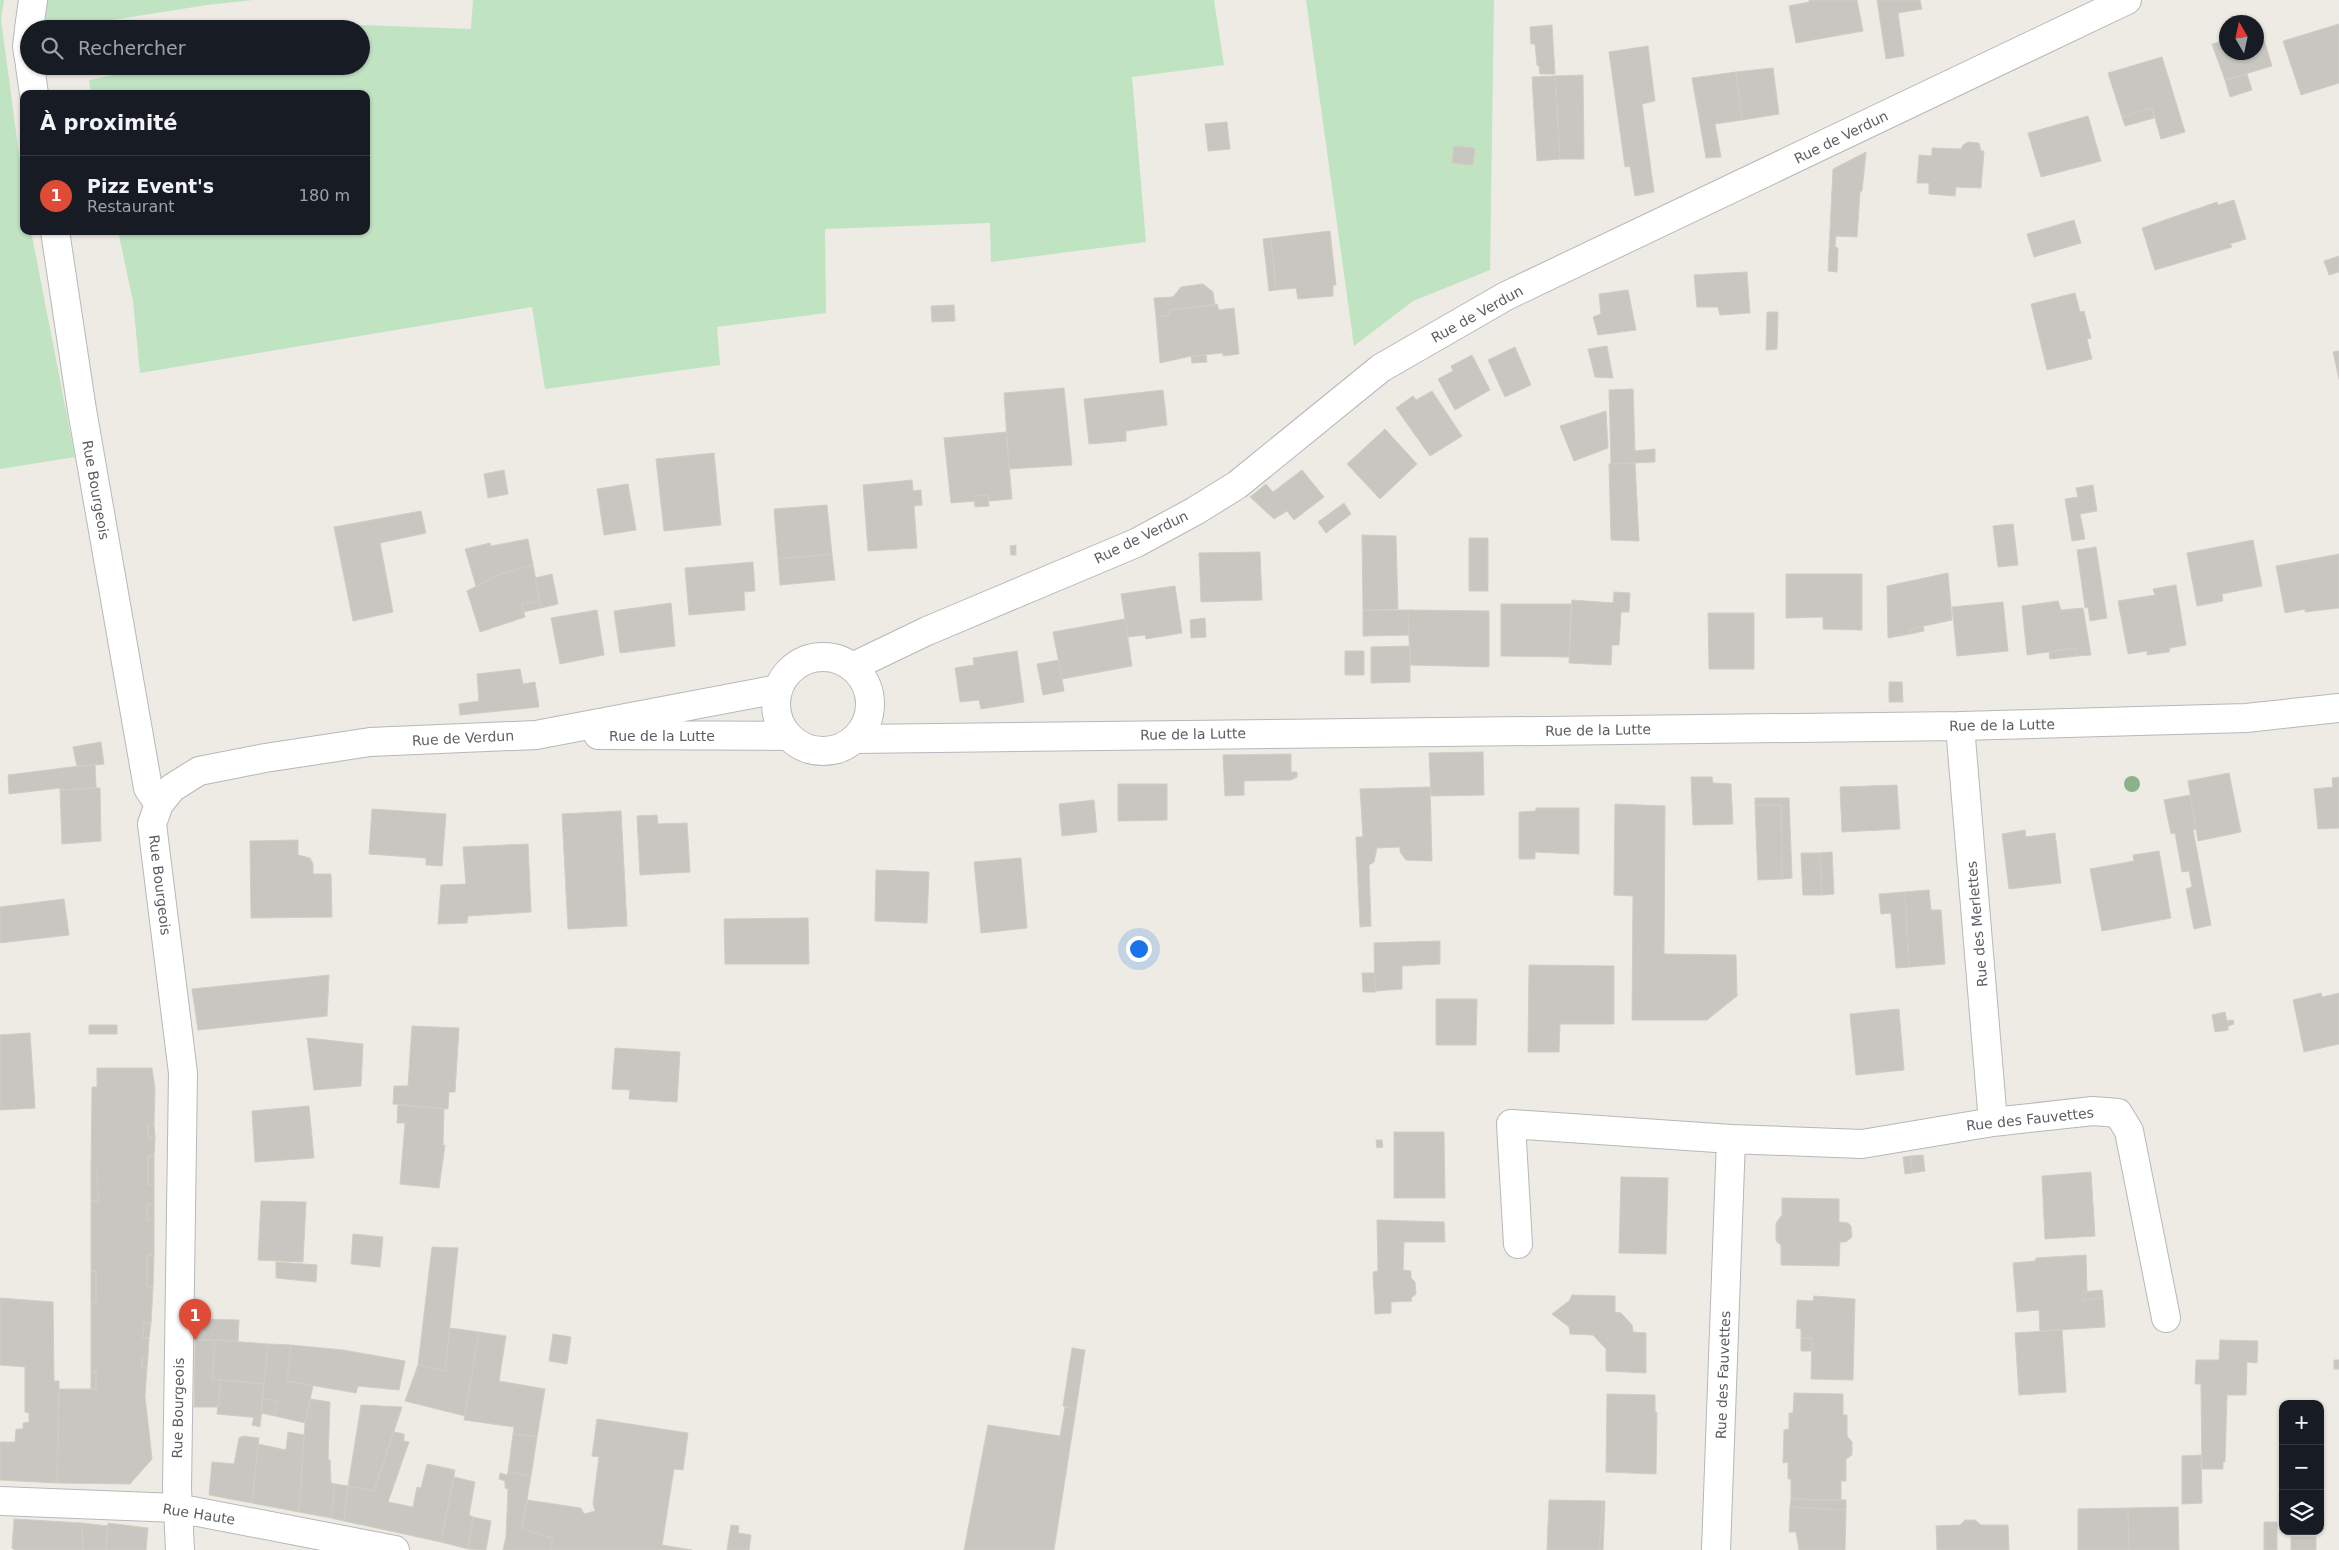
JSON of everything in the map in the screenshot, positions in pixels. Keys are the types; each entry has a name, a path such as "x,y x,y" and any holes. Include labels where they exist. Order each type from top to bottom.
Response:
{"street":[{"path":"30,20 33,0"},
{"name":"Rue de Verdun","path":"852,667 927,631 1136,543 1195,511 1237,484 1381,368 1506,296 2127,0"},
{"path":"31,75 33,90"},
{"name":"Rue Bourgeois","path":"56,235 82,410 148,788 159,804 152,824 183,1073 177,1508 180,1550"},
{"path":"825,657 839,660 852,667 863,679 869,694 870,710 865,725 856,738 843,747 829,751 814,750 800,745 788,736 780,726 776,714 775,701 778,689 785,675 796,665 810,658 825,657"},
{"name":"Rue de Verdun","path":"159,804 172,788 200,771 265,758 370,742 536,735 778,689"},
{"name":"Rue de la Lutte","path":"856,738 1960,726 2246,718 2339,708"},
{"name":"Rue des Merlettes","path":"1960,726 1993,1122"},
{"name":"Rue de la Lutte","path":"536,735 788,736"},
{"name":"Rue des Fauvettes","path":"1518,1244 1511,1124 1731,1139 1862,1144 1993,1122 2093,1111 2118,1113 2129,1131 2166,1318"},
{"name":"Rue des Fauvettes","path":"1716,1550 1731,1139"},
{"name":"Rue Haute","path":"0,1501 177,1508 395,1550"}],"green space":[{"path":"0,0 4,0 1,19 20,162 20,235 32,235 75,457 0,469"},
{"path":"44,0 253,0 207,5 112,20 40,20"},
{"path":"473,0 1214,0 1224,65 1132,77 1146,242 991,262 990,223 825,229 826,313 717,327 720,365 545,389 532,307 140,373 133,301 119,235 370,235 370,90 90,90 89,80 114,75 370,75 370,25 471,29"},
{"path":"1306,0 1494,0 1490,270 1413,301 1354,346"}],"building":[{"path":"1809,0 1857,0 1863,31 1796,43 1789,6 1809,2"},
{"path":"1877,0 1920,0 1922,9 1898,13 1904,56 1886,59"},
{"path":"2339,24 2339,83 2301,95 2283,41"},
{"path":"1552,25 1555,74 1540,74 1535,44 1531,44 1530,27"},
{"path":"2264,40 2272,66 2225,80 2212,44 2219,42 2219,60 2264,60"},
{"path":"1648,46 1655,101 1642,104 1654,192 1635,196 1630,166 1625,167 1609,52"},
{"path":"2162,57 2185,132 2161,139 2152,108 2122,117 2108,73"},
{"path":"1773,68 1779,114 1742,120 1736,72"},
{"path":"1736,72 1742,120 1715,124 1721,157 1706,158 1692,78"},
{"path":"2247,74 2252,90 2230,97 2225,80"},
{"path":"1583,75 1584,159 1560,159 1555,76"},
{"path":"1555,76 1560,159 1537,161 1532,77"},
{"path":"2152,108 2154,118 2125,126 2122,117"},
{"path":"2088,116 2101,161 2041,177 2028,133"},
{"path":"1227,122 1230,149 1208,151 1205,124"},
{"path":"1968,142 1979,143 1981,151 1984,151 1981,188 1956,187 1955,196 1929,194 1929,183 1917,183 1919,155 1932,156 1932,148 1961,149"},
{"path":"1454,146 1475,148 1473,165 1452,163"},
{"path":"1866,152 1862,191 1860,192 1857,237 1836,236 1835,247 1838,248 1837,272 1828,271 1833,169"},
{"path":"2234,200 2246,239 2230,244 2232,247 2155,270 2142,228 2217,202 2218,205"},
{"path":"2074,220 2081,243 2034,257 2027,234"},
{"path":"1330,231 1336,285 1333,285 1333,296 1298,299 1296,288 1276,290 1271,238"},
{"path":"1271,238 1276,290 1269,291 1263,239"},
{"path":"2339,256 2339,272 2329,275 2324,261"},
{"path":"1747,272 1750,313 1720,315 1718,307 1697,307 1694,275"},
{"path":"1203,284 1213,292 1215,305 1169,310 1169,315 1156,317 1154,298 1173,297 1181,287"},
{"path":"1628,290 1636,330 1598,335 1593,317 1601,314 1599,294"},
{"path":"2075,293 2080,312 2084,311 2091,338 2087,339 2092,359 2047,370 2031,304"},
{"path":"1217,304 1219,310 1234,308 1239,354 1223,356 1223,353 1191,356 1160,363 1156,317 1169,315 1169,310"},
{"path":"954,305 955,321 932,322 931,306"},
{"path":"1767,312 1778,312 1777,349 1766,350"},
{"path":"1607,346 1613,378 1595,377 1588,349"},
{"path":"1515,347 1531,385 1505,397 1488,360"},
{"path":"2339,351 2339,379 2333,352"},
{"path":"1206,355 1207,362 1192,363 1191,356"},
{"path":"1472,355 1490,390 1455,410 1438,379 1453,371 1451,366"},
{"path":"1064,388 1072,465 1009,469 1004,393"},
{"path":"1633,389 1635,451 1655,449 1655,462 1611,464 1609,390"},
{"path":"1163,390 1167,425 1126,431 1126,441 1089,444 1084,399"},
{"path":"1432,391 1462,436 1430,456 1396,408 1413,396 1416,400"},
{"path":"1606,411 1608,448 1574,461 1560,426"},
{"path":"1385,429 1417,464 1380,499 1347,464"},
{"path":"1006,432 1012,499 989,501 988,495 974,496 975,501 951,503 944,438"},
{"path":"714,453 721,525 664,531 656,459"},
{"path":"1635,463 1639,541 1611,540 1609,464"},
{"path":"504,470 508,494 488,498 484,474"},
{"path":"1302,470 1324,497 1294,520 1287,511 1274,519 1250,497 1266,484 1273,492"},
{"path":"912,480 913,491 921,490 922,505 914,506 917,548 868,551 863,485"},
{"path":"628,484 636,530 604,535 597,489"},
{"path":"2093,485 2097,511 2080,514 2085,539 2072,541 2065,499 2078,497 2076,488"},
{"path":"988,495 989,506 975,507 974,496"},
{"path":"1344,503 1351,514 1326,533 1318,522"},
{"path":"827,505 832,554 778,559 774,509"},
{"path":"421,511 426,533 380,543 393,612 353,621 334,527"},
{"path":"2013,524 2018,565 1998,567 1993,526"},
{"path":"1362,535 1396,536 1398,609 1363,610"},
{"path":"1469,538 1488,538 1488,591 1469,591"},
{"path":"528,539 533,565 501,574 476,586 465,549 490,543 491,546"},
{"path":"2253,540 2262,586 2222,594 2223,601 2197,606 2187,553"},
{"path":"1016,545 1016,555 1011,555 1010,546"},
{"path":"2096,547 2107,618 2090,621 2088,607 2085,608 2077,550"},
{"path":"1260,552 1262,600 1201,602 1199,553"},
{"path":"832,554 835,580 780,585 778,559"},
{"path":"2339,554 2339,608 2305,612 2305,609 2285,613 2276,566"},
{"path":"753,562 755,591 744,592 745,610 689,615 685,568"},
{"path":"533,565 540,601 522,604 525,617 480,632 467,591 501,574"},
{"path":"1948,573 1952,620 1910,629 1910,634 1888,638 1887,586"},
{"path":"552,574 558,604 541,608 535,578"},
{"path":"1786,574 1862,574 1862,630 1823,629 1823,617 1786,618"},
{"path":"2176,585 2186,645 2170,648 2169,652 2147,655 2147,651 2128,654 2118,601 2155,595 2153,589"},
{"path":"1175,586 1182,633 1146,639 1145,635 1128,637 1121,594"},
{"path":"1614,592 1630,593 1629,612 1621,612 1619,645 1612,645 1611,665 1569,663 1572,600 1613,603"},
{"path":"540,601 541,608 523,612 522,604"},
{"path":"2058,601 2061,610 2083,608 2091,655 2077,656 2075,648 2027,655 2022,606"},
{"path":"2003,602 2008,651 1957,656 1952,607"},
{"path":"671,603 675,646 620,653 614,611"},
{"path":"1501,604 1571,604 1569,657 1501,656"},
{"path":"597,610 604,655 560,664 551,618"},
{"path":"1363,610 1408,610 1409,635 1363,636"},
{"path":"1408,610 1489,611 1489,667 1410,665"},
{"path":"1708,613 1754,613 1754,669 1709,669"},
{"path":"1205,618 1206,637 1191,638 1190,620"},
{"path":"1125,619 1132,666 1062,679 1053,632"},
{"path":"1923,626 1924,631 1910,634 1910,629"},
{"path":"1410,646 1410,682 1371,683 1371,647"},
{"path":"2075,648 2077,656 2050,659 2049,652"},
{"path":"1017,651 1024,702 981,709 979,700 960,702 955,668 974,665 973,658"},
{"path":"1345,651 1364,651 1364,675 1345,675"},
{"path":"1059,660 1064,691 1043,695 1037,664"},
{"path":"520,669 523,684 535,682 539,707 460,715 459,704 479,701 477,674"},
{"path":"1889,682 1902,682 1903,702 1889,702"},
{"path":"101,742 104,764 77,767 73,747"},
{"path":"1483,752 1484,795 1431,796 1429,753"},
{"path":"1291,754 1291,772 1297,772 1297,777 1291,780 1244,781 1244,795 1225,796 1223,755"},
{"path":"95,764 96,788 60,790 60,788 9,794 8,775"},
{"path":"2229,773 2241,832 2198,841 2188,781"},
{"path":"1691,777 1712,777 1713,783 1731,784 1733,824 1693,825"},
{"path":"2339,777 2339,828 2318,829 2314,789 2333,787 2332,778"},
{"path":"1118,784 1167,784 1167,820 1118,821"},
{"path":"1897,785 1900,829 1842,832 1840,787"},
{"path":"1430,787 1432,861 1406,860 1400,852 1400,847 1377,848 1374,862 1369,865 1371,926 1360,927 1356,837 1363,837 1360,789"},
{"path":"100,788 101,841 62,844 60,790"},
{"path":"2190,795 2196,829 2193,830 2211,925 2194,929 2186,889 2192,887 2189,871 2182,872 2175,833 2171,834 2164,800"},
{"path":"1755,798 1789,798 1792,878 1782,879 1781,805 1755,805"},
{"path":"1094,800 1097,832 1062,836 1059,804"},
{"path":"1615,804 1665,806 1664,954 1736,955 1737,996 1707,1020 1632,1020 1633,896 1614,895"},
{"path":"1755,805 1781,805 1782,879 1758,880"},
{"path":"1536,808 1579,808 1579,854 1535,852 1535,859 1519,859 1519,812 1536,811"},
{"path":"372,809 446,814 442,866 426,865 426,858 369,854"},
{"path":"621,811 627,926 568,929 562,814"},
{"path":"657,815 658,824 687,823 690,872 640,875 637,816"},
{"path":"2025,830 2026,837 2055,833 2061,883 2009,889 2002,834"},
{"path":"298,840 298,855 310,858 313,864 313,874 331,874 332,917 251,918 250,841"},
{"path":"528,844 531,912 468,916 467,923 438,924 441,885 466,884 463,847"},
{"path":"2159,851 2171,918 2102,931 2090,869 2134,861 2133,855"},
{"path":"1832,852 1834,894 1822,895 1820,853"},
{"path":"1801,853 1820,853 1822,895 1803,895"},
{"path":"1021,858 1027,928 981,933 974,862"},
{"path":"876,870 929,872 927,923 875,921"},
{"path":"1929,890 1931,910 1941,910 1945,964 1909,967 1905,892"},
{"path":"1905,892 1909,967 1896,968 1891,913 1881,914 1879,894"},
{"path":"64,899 69,935 0,943 0,907"},
{"path":"808,918 809,964 725,964 724,919"},
{"path":"1440,941 1440,964 1402,966 1402,989 1375,991 1374,943"},
{"path":"1529,965 1614,966 1614,1024 1560,1024 1559,1052 1528,1052"},
{"path":"1362,973 1374,973 1376,992 1363,992"},
{"path":"329,975 327,1016 198,1030 192,989"},
{"path":"2321,993 2322,997 2339,993 2339,1044 2304,1052 2293,1000"},
{"path":"1436,999 1477,999 1476,1045 1436,1045"},
{"path":"1899,1009 1904,1070 1856,1075 1850,1014"},
{"path":"2225,1012 2227,1021 2233,1020 2234,1024 2228,1026 2228,1030 2215,1032 2212,1015"},
{"path":"89,1025 117,1025 117,1034 89,1034"},
{"path":"412,1026 459,1028 455,1092 449,1092 448,1109 393,1104 394,1086 408,1086"},
{"path":"30,1033 35,1108 0,1110 0,1035"},
{"path":"307,1038 363,1044 361,1086 314,1090"},
{"path":"615,1048 680,1052 677,1102 629,1099 630,1090 612,1089"},
{"path":"97,1068 152,1068 155,1088 154,1124 148,1125 148,1138 155,1138 154,1156 148,1156 148,1185 154,1184 154,1204 147,1204 147,1220 154,1219 154,1255 147,1255 147,1287 153,1287 151,1323 144,1323 143,1338 149,1338 148,1356 142,1357 142,1367 147,1367 145,1396 152,1459 130,1484 57,1483 59,1389 96,1389 96,1372 91,1372 91,1302 96,1302 96,1271 91,1271 91,1201 98,1201 97,1171 91,1172 92,1087 97,1087"},
{"path":"398,1105 444,1109 443,1146 445,1145 439,1188 400,1184 405,1123 397,1123"},
{"path":"309,1106 314,1158 255,1162 252,1111"},
{"path":"154,1124 155,1138 148,1138 148,1125"},
{"path":"1394,1132 1444,1132 1445,1198 1394,1198"},
{"path":"1376,1140 1382,1140 1383,1147 1377,1148"},
{"path":"1923,1155 1925,1171 1912,1173 1911,1156"},
{"path":"148,1156 154,1156 154,1184 148,1185"},
{"path":"1911,1156 1912,1173 1905,1174 1903,1157"},
{"path":"97,1171 98,1201 91,1201 91,1172"},
{"path":"2091,1172 2095,1236 2045,1239 2042,1176"},
{"path":"1621,1177 1668,1178 1666,1254 1619,1253"},
{"path":"1782,1198 1839,1199 1839,1222 1848,1223 1851,1226 1852,1237 1846,1242 1840,1242 1839,1266 1781,1265 1781,1245 1776,1241 1776,1223 1782,1215"},
{"path":"261,1201 306,1202 303,1262 258,1260"},
{"path":"147,1204 154,1204 154,1219 147,1220"},
{"path":"1377,1220 1444,1222 1445,1242 1404,1242 1403,1270 1411,1271 1411,1278 1415,1282 1416,1294 1411,1298 1412,1301 1391,1302 1391,1313 1375,1314 1373,1272 1378,1271"},
{"path":"353,1234 383,1237 380,1267 351,1264"},
{"path":"432,1247 458,1248 445,1371 418,1365"},
{"path":"147,1255 154,1255 153,1287 147,1287"},
{"path":"2086,1255 2087,1291 2082,1292 2083,1300 2103,1298 2105,1327 2040,1331 2039,1310 2017,1312 2013,1263 2035,1261 2036,1258"},
{"path":"276,1262 317,1265 316,1282 276,1278"},
{"path":"91,1271 96,1271 96,1302 91,1302"},
{"path":"2102,1290 2103,1298 2083,1300 2082,1292"},
{"path":"1572,1295 1615,1296 1615,1312 1621,1313 1632,1325 1633,1332 1646,1333 1646,1373 1606,1371 1606,1349 1593,1335 1570,1334 1569,1327 1552,1314 1570,1300"},
{"path":"1814,1296 1855,1299 1853,1380 1811,1379 1812,1338 1801,1338 1801,1329 1796,1328 1797,1300 1813,1301"},
{"path":"0,1298 53,1302 54,1381 59,1381 57,1483 0,1480 0,1442 15,1442 16,1429 23,1429 23,1423 29,1422 29,1413 25,1412 25,1367 0,1365"},
{"path":"196,1319 239,1320 238,1341 195,1340"},
{"path":"144,1323 151,1323 149,1338 143,1338"},
{"path":"450,1328 479,1332 465,1416 405,1401 418,1365 445,1371"},
{"path":"2062,1330 2066,1392 2019,1395 2015,1333"},
{"path":"479,1332 506,1336 499,1381 545,1389 537,1437 513,1434 514,1427 464,1420"},
{"path":"553,1334 571,1337 567,1364 549,1361"},
{"path":"1801,1338 1812,1338 1812,1351 1801,1351"},
{"path":"195,1340 215,1340 212,1379 221,1380 218,1407 194,1407"},
{"path":"215,1340 268,1344 264,1384 212,1379"},
{"path":"2220,1340 2258,1341 2257,1363 2247,1362 2246,1395 2227,1395 2225,1462 2223,1462 2223,1469 2202,1469 2201,1384 2195,1384 2196,1360 2219,1360"},
{"path":"268,1344 291,1345 287,1381 313,1386 305,1423 275,1416 277,1401 262,1399"},
{"path":"291,1345 343,1350 405,1361 399,1390 358,1386 356,1393 287,1381"},
{"path":"1072,1348 1085,1350 1076,1409 1063,1406"},
{"path":"148,1356 147,1367 142,1367 142,1357"},
{"path":"2334,1360 2339,1360 2339,1369 2334,1369"},
{"path":"91,1372 96,1372 96,1389 91,1389"},
{"path":"221,1380 264,1384 261,1418 217,1414"},
{"path":"1794,1393 1843,1394 1843,1415 1847,1415 1847,1436 1852,1442 1852,1455 1846,1459 1846,1481 1841,1481 1841,1501 1791,1499 1791,1479 1788,1479 1788,1462 1783,1463 1784,1430 1789,1429 1789,1413 1793,1413"},
{"path":"1607,1394 1655,1395 1655,1411 1657,1413 1656,1474 1606,1472"},
{"path":"262,1399 277,1401 275,1416 261,1413"},
{"path":"310,1399 330,1402 328,1459 330,1460 331,1483 335,1484 331,1518 299,1512 305,1423"},
{"path":"361,1405 402,1407 374,1491 348,1486"},
{"path":"1065,1407 1076,1409 1054,1550 964,1550 988,1425 1060,1436"},
{"path":"254,1417 261,1418 260,1427 252,1425"},
{"path":"597,1419 688,1433 683,1470 674,1469 662,1545 692,1550 550,1550 553,1538 522,1529 527,1500 581,1508 584,1514 595,1511 593,1503 599,1457 592,1456"},
{"path":"288,1432 304,1435 299,1512 252,1503 258,1444 286,1450"},
{"path":"394,1432 404,1434 404,1441 409,1442 388,1502 413,1507 417,1487 421,1488 427,1464 455,1470 441,1542 344,1521 348,1486 374,1491"},
{"path":"513,1434 537,1437 531,1476 508,1472"},
{"path":"243,1436 259,1438 252,1503 209,1495 212,1462 234,1464 239,1438"},
{"path":"2201,1455 2202,1503 2182,1504 2182,1456"},
{"path":"508,1472 531,1476 522,1529 553,1538 550,1550 503,1550 506,1537 508,1489 505,1488 505,1481 499,1479 500,1473 507,1475"},
{"path":"454,1477 475,1482 469,1515 473,1517 468,1549 441,1542"},
{"path":"335,1484 348,1486 344,1521 331,1518"},
{"path":"1791,1499 1846,1500 1846,1510 1790,1507"},
{"path":"1549,1500 1603,1501 1599,1550 1547,1550"},
{"path":"1603,1501 1605,1501 1603,1550 1599,1550"},
{"path":"1790,1507 1846,1510 1845,1550 1799,1550 1796,1532 1789,1532"},
{"path":"2178,1507 2179,1550 2129,1550 2128,1508"},
{"path":"2128,1508 2129,1550 2078,1550 2078,1509"},
{"path":"473,1517 491,1521 486,1550 468,1549"},
{"path":"14,1519 82,1523 83,1550 15,1550 12,1548"},
{"path":"1965,1520 1975,1520 1981,1525 2008,1525 2009,1550 1937,1550 1936,1526 1960,1525"},
{"path":"2264,1522 2277,1522 2277,1550 2264,1550"},
{"path":"82,1523 108,1526 106,1550 83,1550"},
{"path":"108,1523 148,1528 146,1550 106,1550"},
{"path":"731,1525 739,1526 738,1533 751,1535 749,1550 727,1550"},
{"path":"2291,1537 2316,1537 2316,1550 2291,1550"}],"place":[{"name":"Pizz Event's","path":"195,1340"}]}
